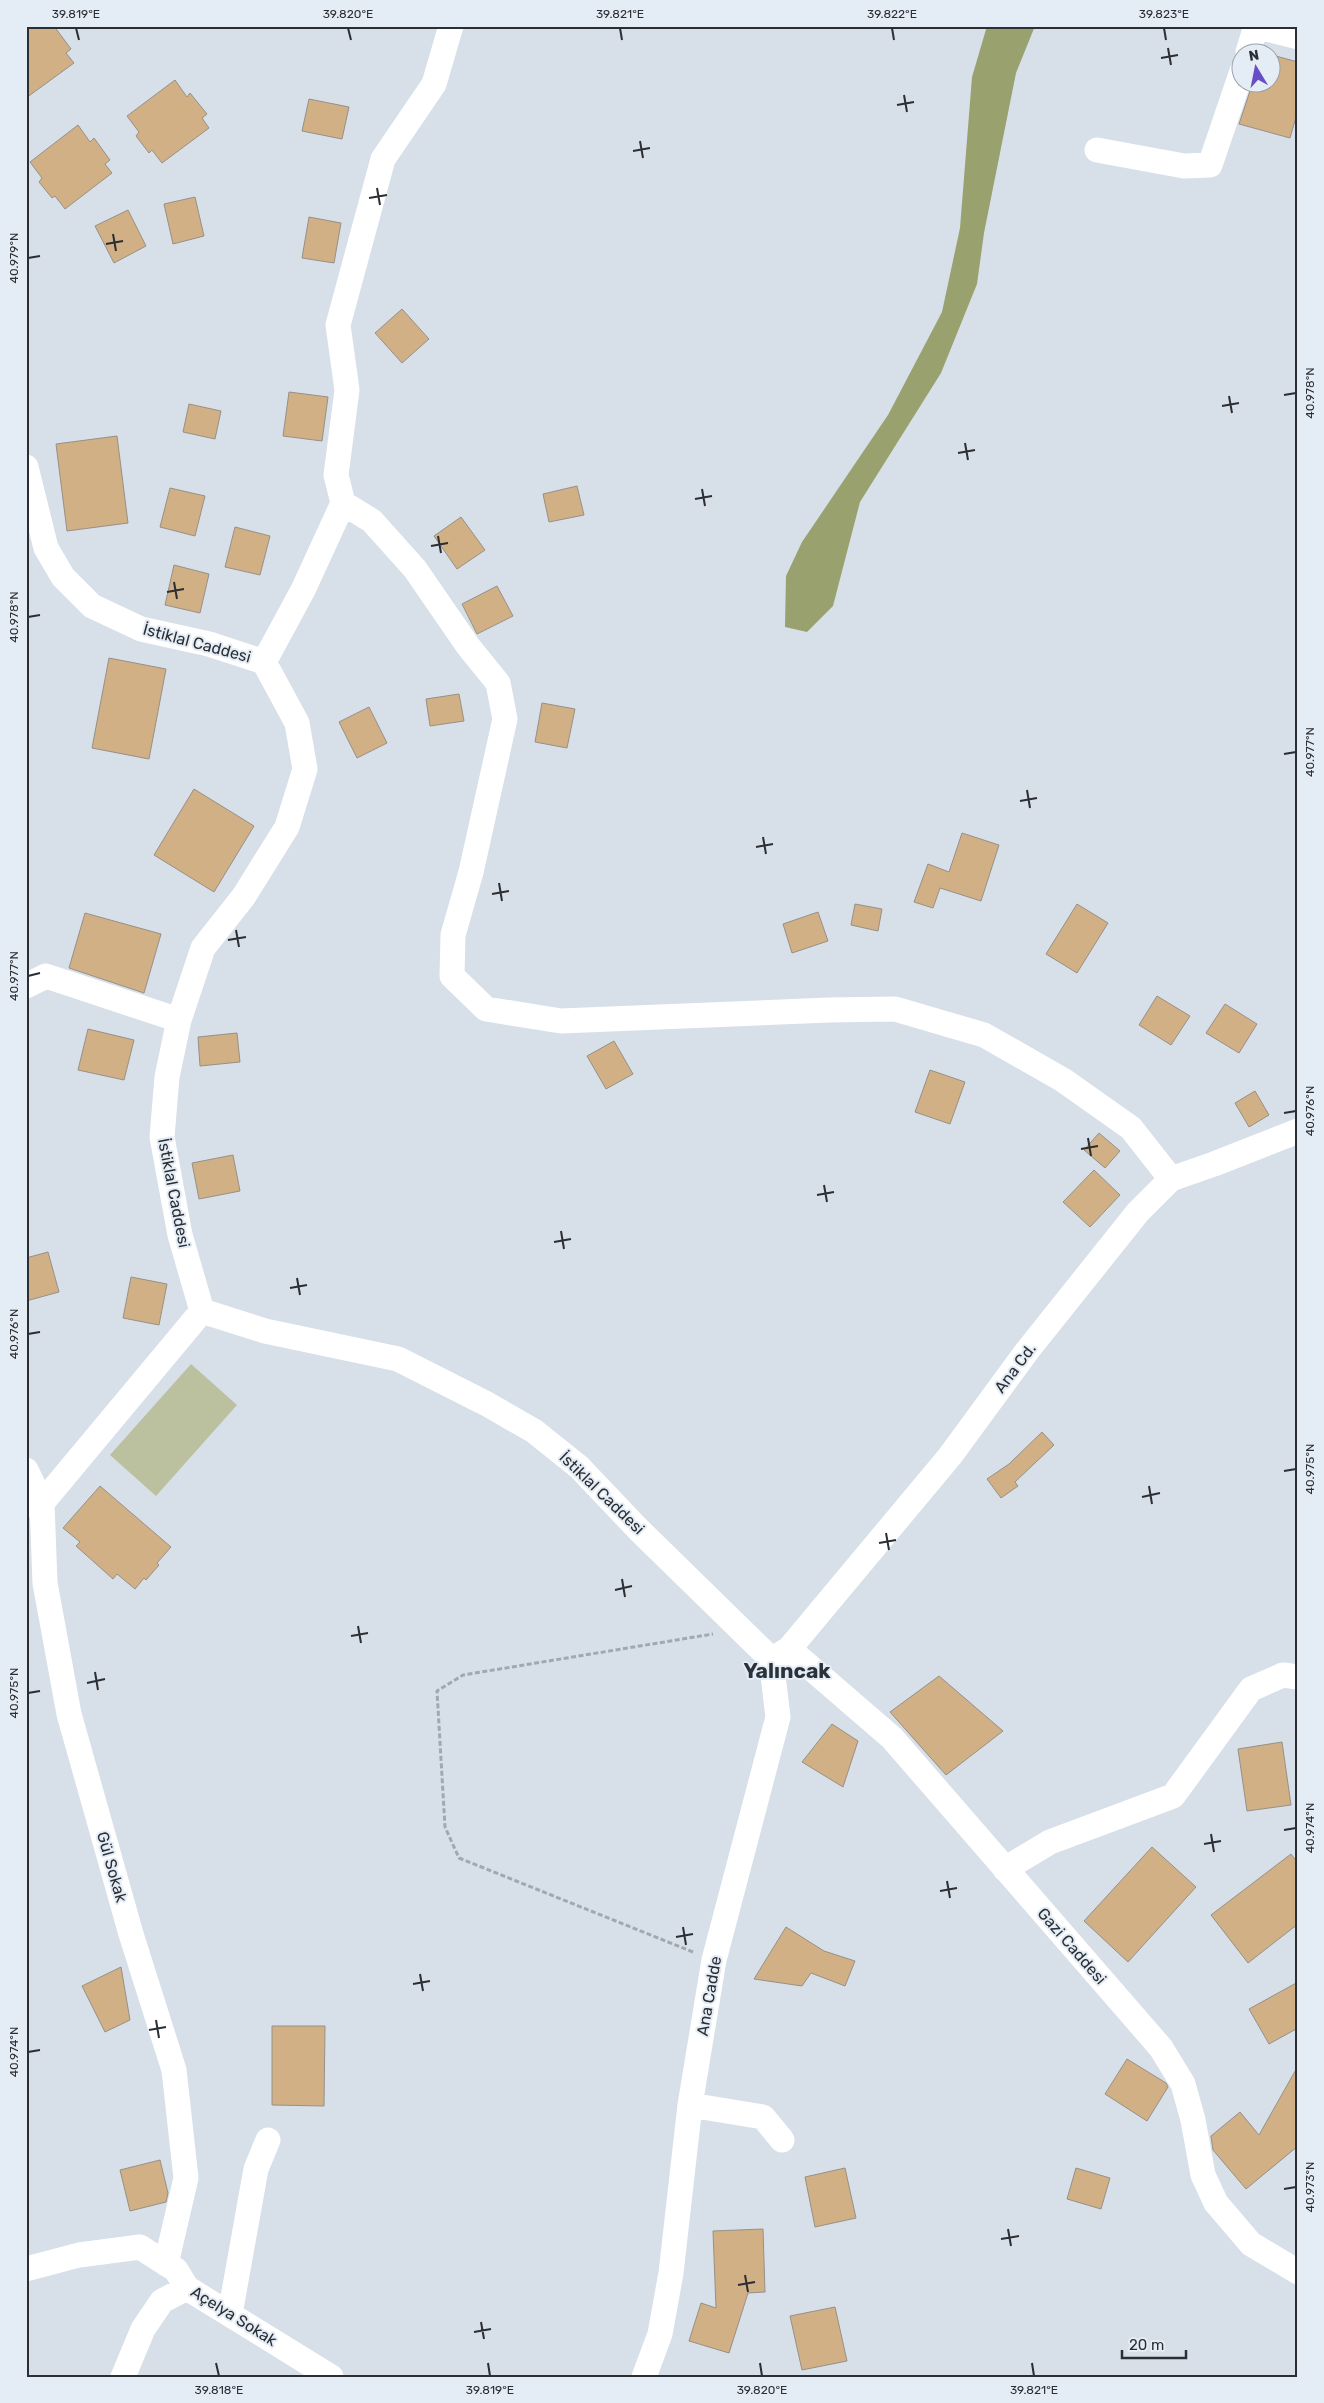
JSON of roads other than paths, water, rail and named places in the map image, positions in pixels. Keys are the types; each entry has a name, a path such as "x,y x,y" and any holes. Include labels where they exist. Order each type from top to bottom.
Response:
{"street":[{"path":"264,662 303,590 343,503 336,475 347,390 338,324 383,159 434,84 451,26"},
{"path":"1251,42 1256,26 1298,38"},
{"path":"1098,150 1184,166 1210,165 1235,92"},
{"name":"İstiklal Caddesi","path":"26,467 46,548 63,577 92,606 141,629 209,644 264,662 297,723 305,769 287,827 244,896 203,948 179,1020 167,1076 162,1137 180,1235 202,1311 265,1331 398,1359 488,1404 534,1432 579,1467 639,1530 742,1629 780,1654"},
{"path":"343,503 372,520 415,569 468,646 498,683 505,719 471,872 453,935 452,976 486,1009 561,1021 828,1010 895,1010 984,1035 1063,1080 1130,1128 1171,1179"},
{"path":"26,986 46,976 179,1020"},
{"name":"Ana Cd.","path":"780,1654 950,1456 1027,1351 1138,1212 1171,1179 1298,1131"},
{"path":"34,1504 202,1311"},
{"name":"Gül Sokak","path":"26,1470 34,1504 45,1583 69,1714 132,1934 174,2070 186,2178 166,2264"},
{"name":"Gazi Caddesi","path":"780,1654 892,1738 1161,2048 1183,2084 1193,2120 1203,2175 1216,2203 1252,2244 1298,2272"},
{"name":"Ana Cadde","path":"644,2377 660,2334 671,2273 690,2106 714,1960 778,1718 780,1654"},
{"path":"1005,1869 1050,1842 1173,1796 1251,1689 1283,1675 1298,1677"},
{"path":"690,2106 763,2117 782,2140"},
{"path":"230,2314 256,2169 268,2140"},
{"name":"Açelya Sokak","path":"26,2269 79,2255 140,2247 176,2270 187,2288 331,2377"},
{"path":"123,2377 143,2329 162,2301 187,2288"}],"district":[{"name":"Yalıncak","path":"787,1670"}]}
